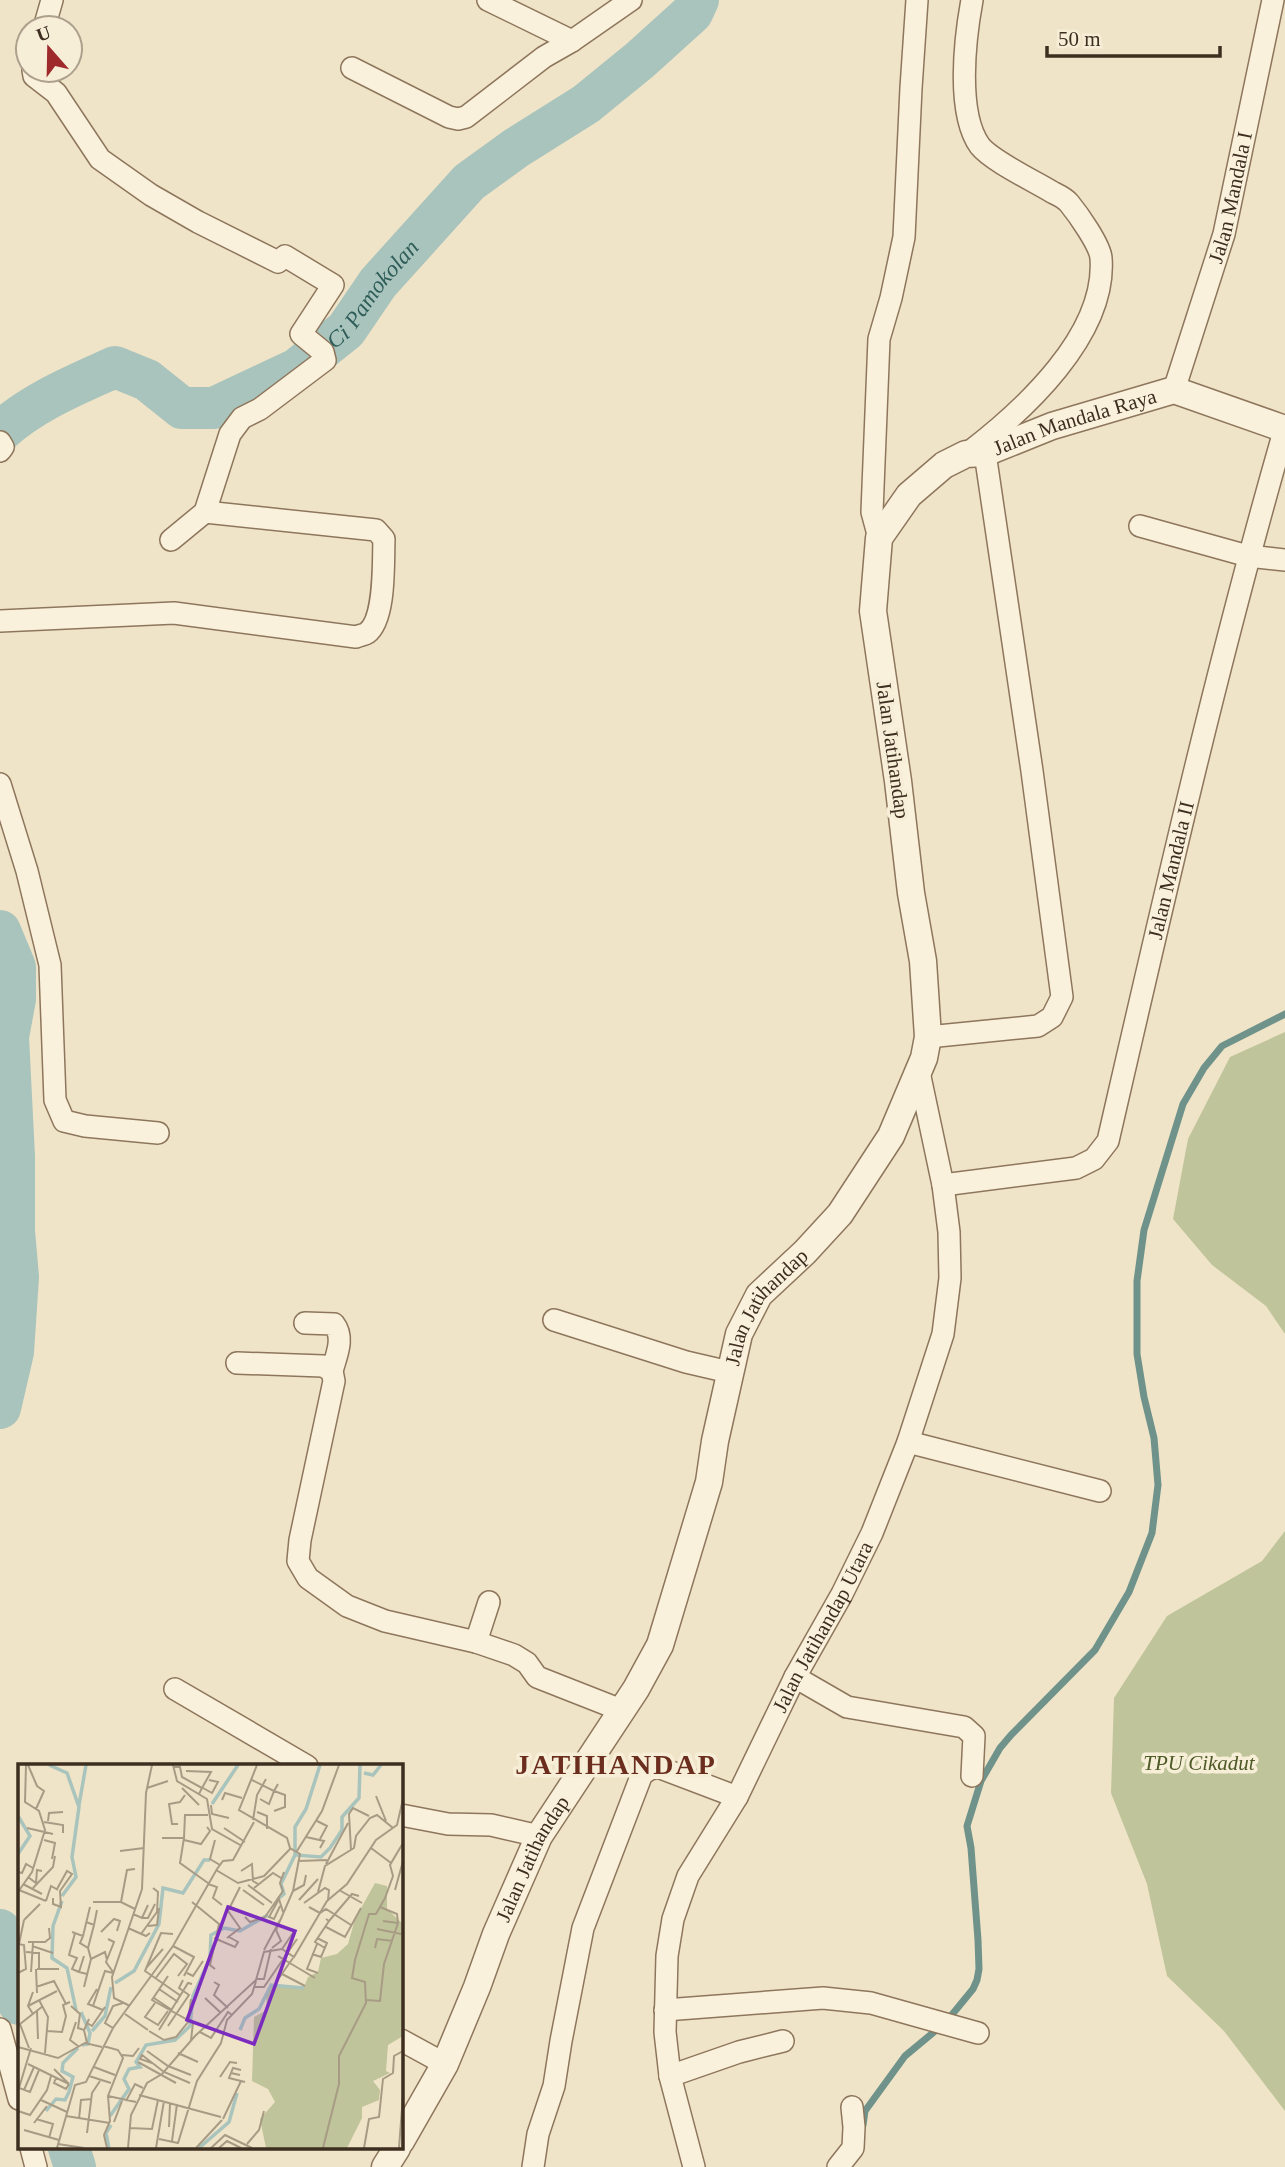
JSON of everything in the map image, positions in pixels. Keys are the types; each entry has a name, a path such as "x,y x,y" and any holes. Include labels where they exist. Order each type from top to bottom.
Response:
{"street":[{"path":"488,0 572,41"},
{"path":"352,68 458,119 466,117 544,57 631,0"},
{"path":"879,538 872,512 879,340 904,237 917,0"},
{"path":"879,538 909,495 965,457 1040,389 1069,354 1083,331 1100,281 1101,255 1068,201 997,159 981,146 970,123 964,97 966,32 972,0"},
{"name":"Jalan Mandala I","path":"1174,390 1224,234 1273,0"},
{"path":"44,84 56,93 100,159 151,195 278,262 285,256 333,285 301,333 323,352 325,360 260,409 243,418 230,434 205,512 171,540"},
{"name":"Jalan Mandala Raya","path":"965,457 1052,426 1174,390 1285,429"},
{"name":"Jalan Mandala II","path":"943,1185 1076,1168 1094,1159 1108,1141 1187,797 1248,556 1285,429"},
{"path":"928,1037 1038,1026 1052,1017 1062,997 1032,771 965,457"},
{"path":"0,621 174,613 356,637 368,632 379,614 383,584 384,539 376,530 205,512"},
{"path":"1140,526 1248,556 1285,560"},
{"name":"Jalan Jatihandap","path":"402,2139 445,2064 496,1934 539,1836 636,1689 660,1645 709,1482 715,1441 739,1334 759,1295 805,1252 840,1214 891,1136 919,1072 928,1037 923,961 911,892 873,611 879,538"},
{"path":"0,784 27,871 50,965 55,1100 64,1121 85,1126 158,1133"},
{"name":"Jalan Jatihandap Utara","path":"694,2167 670,2076 665,2032 667,1956 673,1919 688,1876 737,1797 795,1677 842,1594 872,1532 908,1442 943,1334 950,1266 949,1232 943,1185 919,1072"},
{"path":"554,1320 687,1362 729,1372"},
{"path":"305,1323 334,1324 340,1336 332,1371 334,1381 300,1540 298,1561 308,1578 347,1606 384,1621 514,1655 527,1663 537,1677 621,1710"},
{"path":"236,1363 323,1366 332,1371"},
{"path":"908,1442 1100,1491"},
{"path":"476,1643 489,1602"},
{"path":"795,1677 847,1707 964,1727 974,1736 972,1776"},
{"path":"176,1689 304,1764"},
{"path":"533,2167 538,2134 554,2086 583,1928 642,1774 658,1768 737,1797"},
{"path":"402,1815 448,1824 491,1825 539,1836"},
{"path":"665,2010 823,1998 871,2003 978,2033"},
{"path":"0,2029 7,2079 18,2097"},
{"path":"402,2041 445,2064"},
{"path":"670,2076 739,2052 783,2041"},
{"path":"838,2167 853,2148 852,2108"},
{"path":"32,2150 36,2167"},
{"path":"385,2167 396,2150"}],"green space":[{"path":"1285,1032 1285,1334 1266,1306 1212,1265 1173,1219 1188,1139 1230,1057"},
{"name":"TPU Cikadut","path":"1285,1531 1285,2111 1224,2031 1167,1976 1147,1884 1111,1793 1114,1698 1167,1616 1262,1561"}],"waterway":[{"name":"Ci Pamokolan","path":"0,432 40,403 115,367 147,380 182,408 214,408 297,369 346,330 378,283 469,182 516,148 586,104 692,13 698,0"},
{"name":"Ci Pamokolan","path":"0,931 15,967 15,999 8,1037 18,1277 13,1352 0,1408"},
{"path":"863,2125 865,2111 905,2056 946,2022 973,1989 977,1980 978,1940 967,1826 981,1781 1000,1748 1011,1735 1095,1650 1129,1592 1152,1533 1158,1485 1154,1438 1137,1354 1137,1281 1144,1230 1183,1104 1204,1068 1222,1046 1285,1014"},
{"name":"Ci Pamokolan","path":"0,1930 9,1955 18,1999"},
{"name":"Ci Pamokolan","path":"70,2150 75,2167"}],"district":[{"name":"JATIHANDAP","path":"616,1764"}]}
